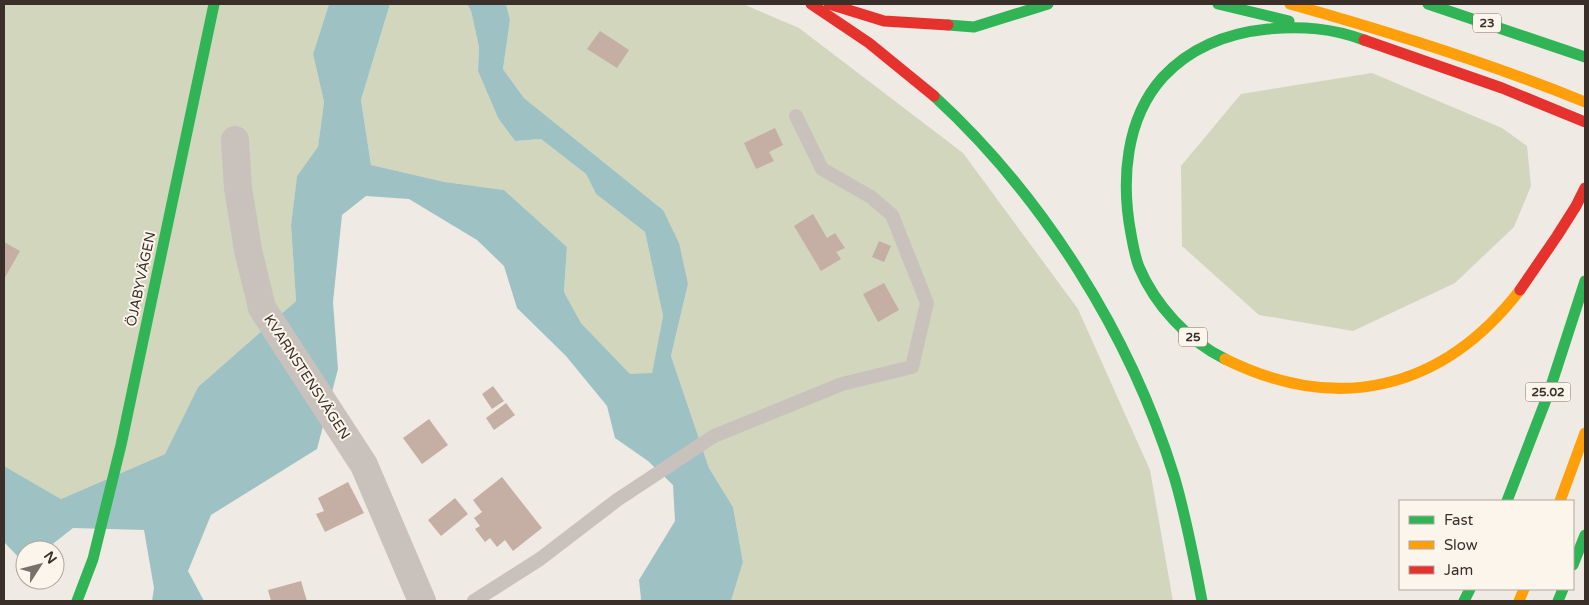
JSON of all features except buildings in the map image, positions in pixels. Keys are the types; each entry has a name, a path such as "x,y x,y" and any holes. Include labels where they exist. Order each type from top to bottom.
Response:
{"main road":[{"name":"ÖJABYVÄGEN","path":"77,601 93,559 121,445 214,4"},
{"path":"811,4 849,28 934,96 980,142 1020,187 1056,236 1123,350 1148,408 1174,475 1202,601"},
{"path":"829,4 884,21 974,26 1048,4"},
{"path":"1218,4 1318,28"},
{"path":"1290,4 1388,32 1530,79 1585,102"},
{"name":"23","path":"1428,4 1585,56"},
{"name":"25","path":"1585,122 1524,97 1353,36 1318,28 1242,32 1212,42 1186,56 1164,76 1145,103 1130,138 1125,165 1125,199 1130,233 1139,267 1162,304 1178,325 1205,348 1236,366 1269,380 1304,386 1340,389 1379,385 1421,372 1449,357 1479,336 1506,308 1532,276 1585,188"},
{"name":"25.02","path":"1507,500 1520,471 1585,281"},
{"path":"1560,500 1585,433"},
{"path":"1574,562 1585,535"},
{"name":"ÖJABYVÄGEN","path":"93,559 93,593"}],"street":[{"name":"KVARNSTENSVÄGEN","path":"235,140 239,197 248,250 262,308 364,465 422,601"}],"lane":[{"path":"474,601 540,559 617,500 714,436 842,384 912,367 927,303 892,215 871,197 822,169 796,116"}],"green space":[{"path":"4,4 329,4 313,54 324,102 318,148 297,176 291,225 296,301 198,387 165,454 61,499 4,466"},
{"path":"390,4 467,4 471,11 479,47 478,71 498,118 515,141 541,139 586,174 596,194 645,232 663,316 652,374 630,374 581,323 564,292 567,247 504,190 445,182 371,165 361,100"},
{"path":"506,4 743,4 799,28 963,153 1078,309 1150,470 1173,601 731,601 743,562 733,507 709,468 671,356 688,284 663,210 524,98 503,69 510,20"},
{"path":"1372,73 1502,128 1527,146 1531,186 1514,227 1455,283 1353,331 1259,315 1182,246 1181,166 1241,94"}],"water":[{"path":"329,4 390,4 361,100 371,165 445,182 504,190 567,247 564,292 581,323 630,374 652,373 663,316 645,232 596,194 586,174 541,139 515,141 498,118 478,71 479,47 471,11 467,4 506,4 510,20 503,69 524,98 663,210 679,243 688,284 671,356 709,468 733,507 743,562 731,601 640,601 639,580 675,521 673,485 648,461 615,438 607,406 566,356 517,308 504,266 477,240 409,199 366,196 342,215 333,302 338,369 317,449 211,515 188,571 204,601 152,601 154,588 144,530 73,528 58,540 15,540 15,554 4,542 4,466 61,499 165,454 198,387 296,301 291,225 297,176 318,147 324,102 313,54"}],"traffic: fast":[{"path":"77,601 93,559 121,445 214,4"},
{"path":"948,25 974,27 1048,4"},
{"path":"1218,4 1289,21"},
{"path":"1428,4 1585,57"},
{"path":"1225,359 1198,342 1174,321 1154,295 1138,263 1133,247 1126,193 1129,151 1141,112 1150,94 1174,66 1198,50 1225,38 1253,31 1293,28 1329,30 1364,40"},
{"path":"934,96 974,135 1046,223 1078,270 1107,320 1133,371 1156,423 1174,476 1186,522 1202,601"},
{"path":"1507,500 1549,392 1585,281"},
{"path":"1574,562 1585,535"},
{"path":"1464,601 1470,590"},
{"path":"1558,601 1563,590"}],"traffic: slow":[{"path":"1290,4 1439,49 1585,102"},
{"path":"1225,359 1267,376 1308,386 1348,388 1386,383 1423,371 1457,351 1490,324 1520,290"},
{"path":"1560,500 1585,433"},
{"path":"1519,601 1524,590"}],"traffic: jam":[{"path":"811,4 869,43 934,96"},
{"path":"829,4 884,21 948,25"},
{"path":"1364,40 1502,88 1585,122"},
{"path":"1520,290 1557,236 1585,188"}]}
